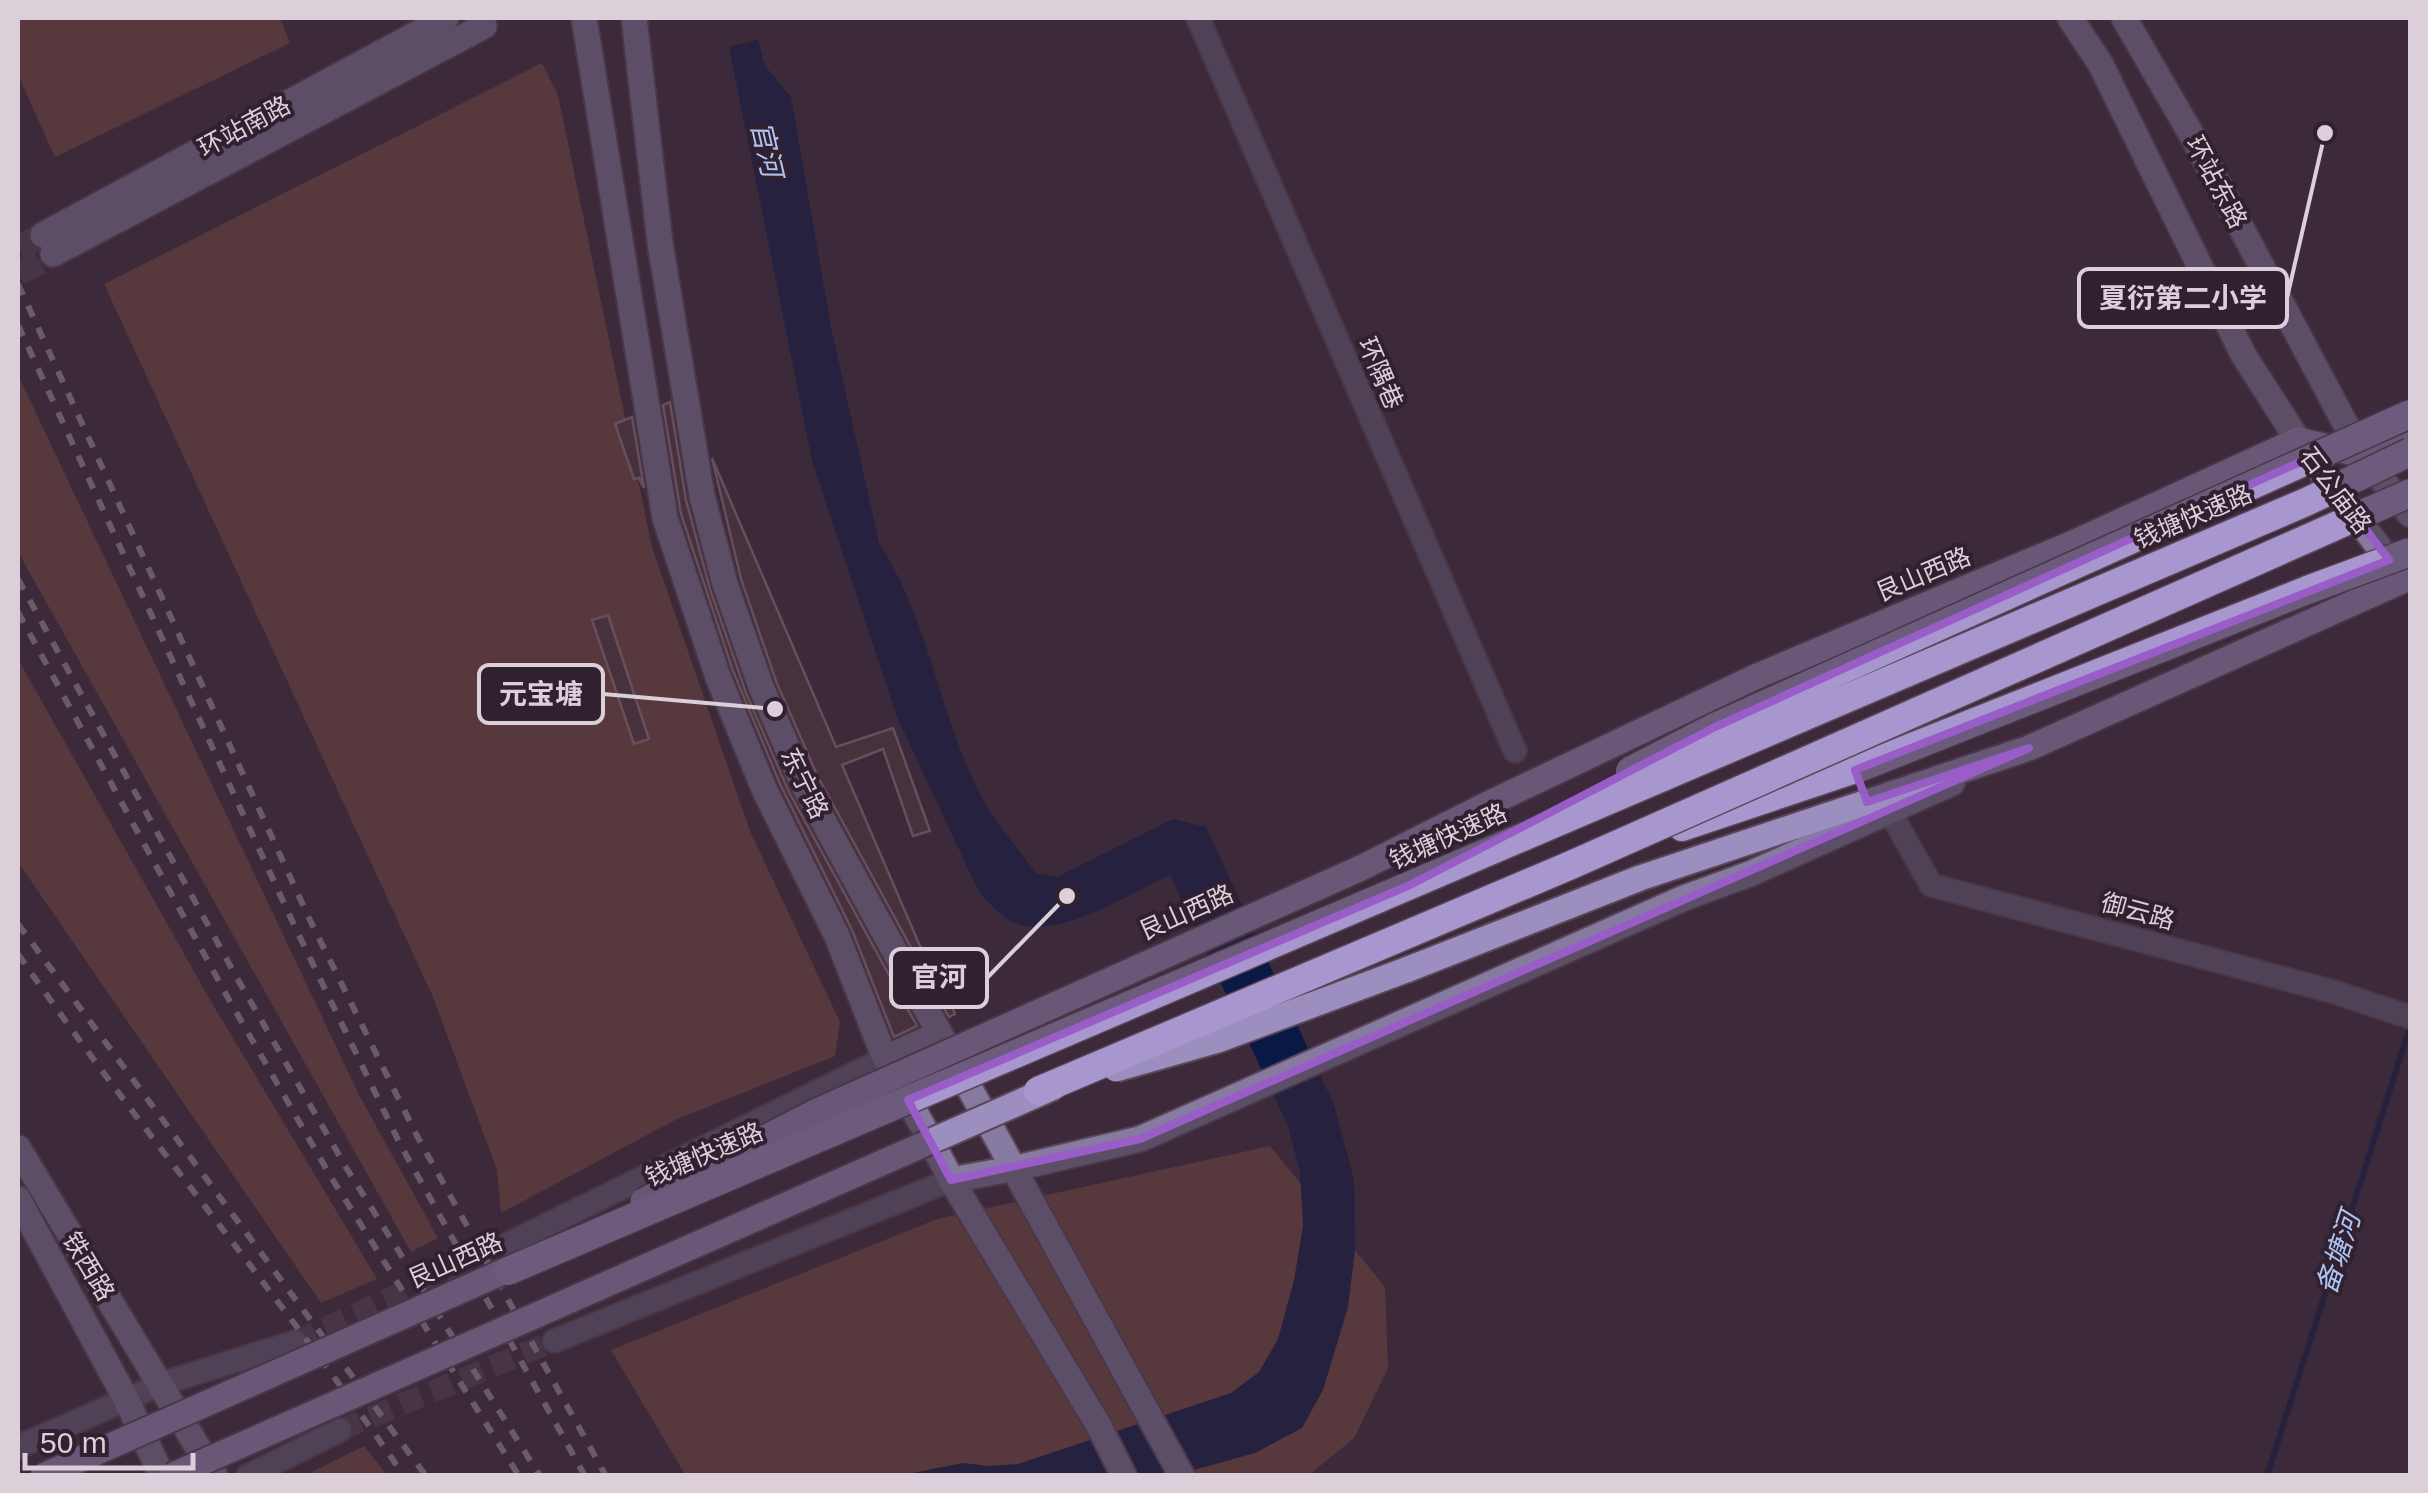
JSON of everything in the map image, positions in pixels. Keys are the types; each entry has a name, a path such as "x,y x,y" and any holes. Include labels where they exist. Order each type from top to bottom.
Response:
{"highway":[{"path":"1410,885 1715,727 2410,414"},
{"name":"钱塘快速路","path":"508,1258 1410,885 2306,502 2410,452"},
{"path":"1038,1091 1571,864 2410,493"},
{"path":"1571,864 1864,766 2410,552"}],"main road":[{"name":"环站南路","path":"446,18 48,244 484,26"},
{"name":"东宁路","path":"584,18 665,518 718,677 765,791 837,936 886,1058 951,1180 1100,1426 1124,1476"},
{"name":"东宁路","path":"634,18 660,243 702,496 725,584 762,687 803,784 1182,1476"},
{"name":"环站东路","path":"2070,18 2100,63 2244,356 2298,440"},
{"name":"环站东路","path":"2124,18 2194,139 2362,455"},
{"path":"2298,440 2362,455 2410,438"},
{"name":"石公庙路","path":"2298,440 2408,577"},
{"name":"艮山西路","path":"43,1476 813,1113 1361,868 1755,677 2073,543 2298,440"},
{"name":"石公庙路","path":"2362,455 2410,514"},
{"path":"951,1180 1012,1170 1140,1139 1684,898 1752,874 2408,577"},
{"path":"171,1476 1038,1091 1218,1040 1640,878 2029,748"},
{"path":"886,1058 939,1034"},
{"name":"铁西路","path":"18,1148 214,1476"},
{"name":"铁西路","path":"18,1199 126,1398 162,1476"}],"street":[{"name":"环隅巷","path":"1198,18 1515,751"},
{"name":"御云路","path":"1890,812 1931,884 2330,991 2410,1017"},
{"name":"艮山西路","path":"508,1258 886,1058"},
{"path":"554,1341 951,1180"},
{"path":"18,1448 161,1384 295,1342"},
{"path":"248,1476 340,1430"}],"highlighted area":[{"path":"2311,457 2389,560 1855,770 1867,802 2029,748 1140,1139 951,1180 908,1100 1410,885 1715,727"}],"shaded area":[{"path":"18,18 280,18 290,43 55,157 18,75"},
{"path":"542,63 558,95 652,547 750,831 840,1022 835,1056 675,1120 501,1213 497,1170 433,997 104,284"},
{"path":"18,375 359,1095 438,1238 411,1252 18,552"},
{"path":"18,659 209,998 377,1279 321,1303 18,862"},
{"path":"1270,1146 1385,1287 1388,1368 1354,1438 1309,1475 686,1476 611,1350 937,1219"},
{"path":"364,1446 387,1475 310,1475 312,1472"}],"water":[{"path":"758,40 765,66 791,97 831,327 879,543 910,602 953,730 985,803 1036,873 1057,877 1173,819 1206,827 1334,1105 1354,1180 1355,1250 1348,1307 1323,1390 1302,1428 1255,1453 1176,1475 902,1475 963,1463 1018,1464 1231,1393 1259,1372 1278,1339 1294,1280 1303,1226 1300,1172 1288,1126 1170,875 1094,912 1051,926 1015,923 979,892 897,717 812,461 729,47"}],"building":[{"path":"670,402 686,500 710,589 746,693 789,792 917,1026 894,1037 852,930 780,784 733,671 681,514 663,405"},
{"path":"632,417 644,488 639,478 634,479 615,424"},
{"path":"712,458 836,747 893,728 930,831 913,836 883,749 842,765 923,953 928,951 955,1014 949,1017 818,777 776,681 741,579"},
{"path":"608,615 649,739 634,744 592,620"}],"waterway":[{"name":"备塘河","path":"2267,1476 2409,1030"}],"tunnel":[{"path":"18,247 43,235"},
{"path":"18,274 53,254"},
{"path":"295,1342 508,1244"},
{"path":"340,1430 554,1341"}],"railway":[{"path":"18,284 309,918 416,1134 606,1476"},
{"path":"18,325 294,925 400,1144 585,1476"},
{"path":"18,579 237,978 347,1169 540,1476"},
{"path":"18,612 228,998 331,1177 519,1476"},
{"path":"18,924 426,1476"},
{"path":"18,954 404,1476"}],"place":[{"name":"夏衍第二小学","path":"2325,133"},
{"name":"元宝塘","path":"775,709"},
{"name":"官河","path":"1067,896"}]}
